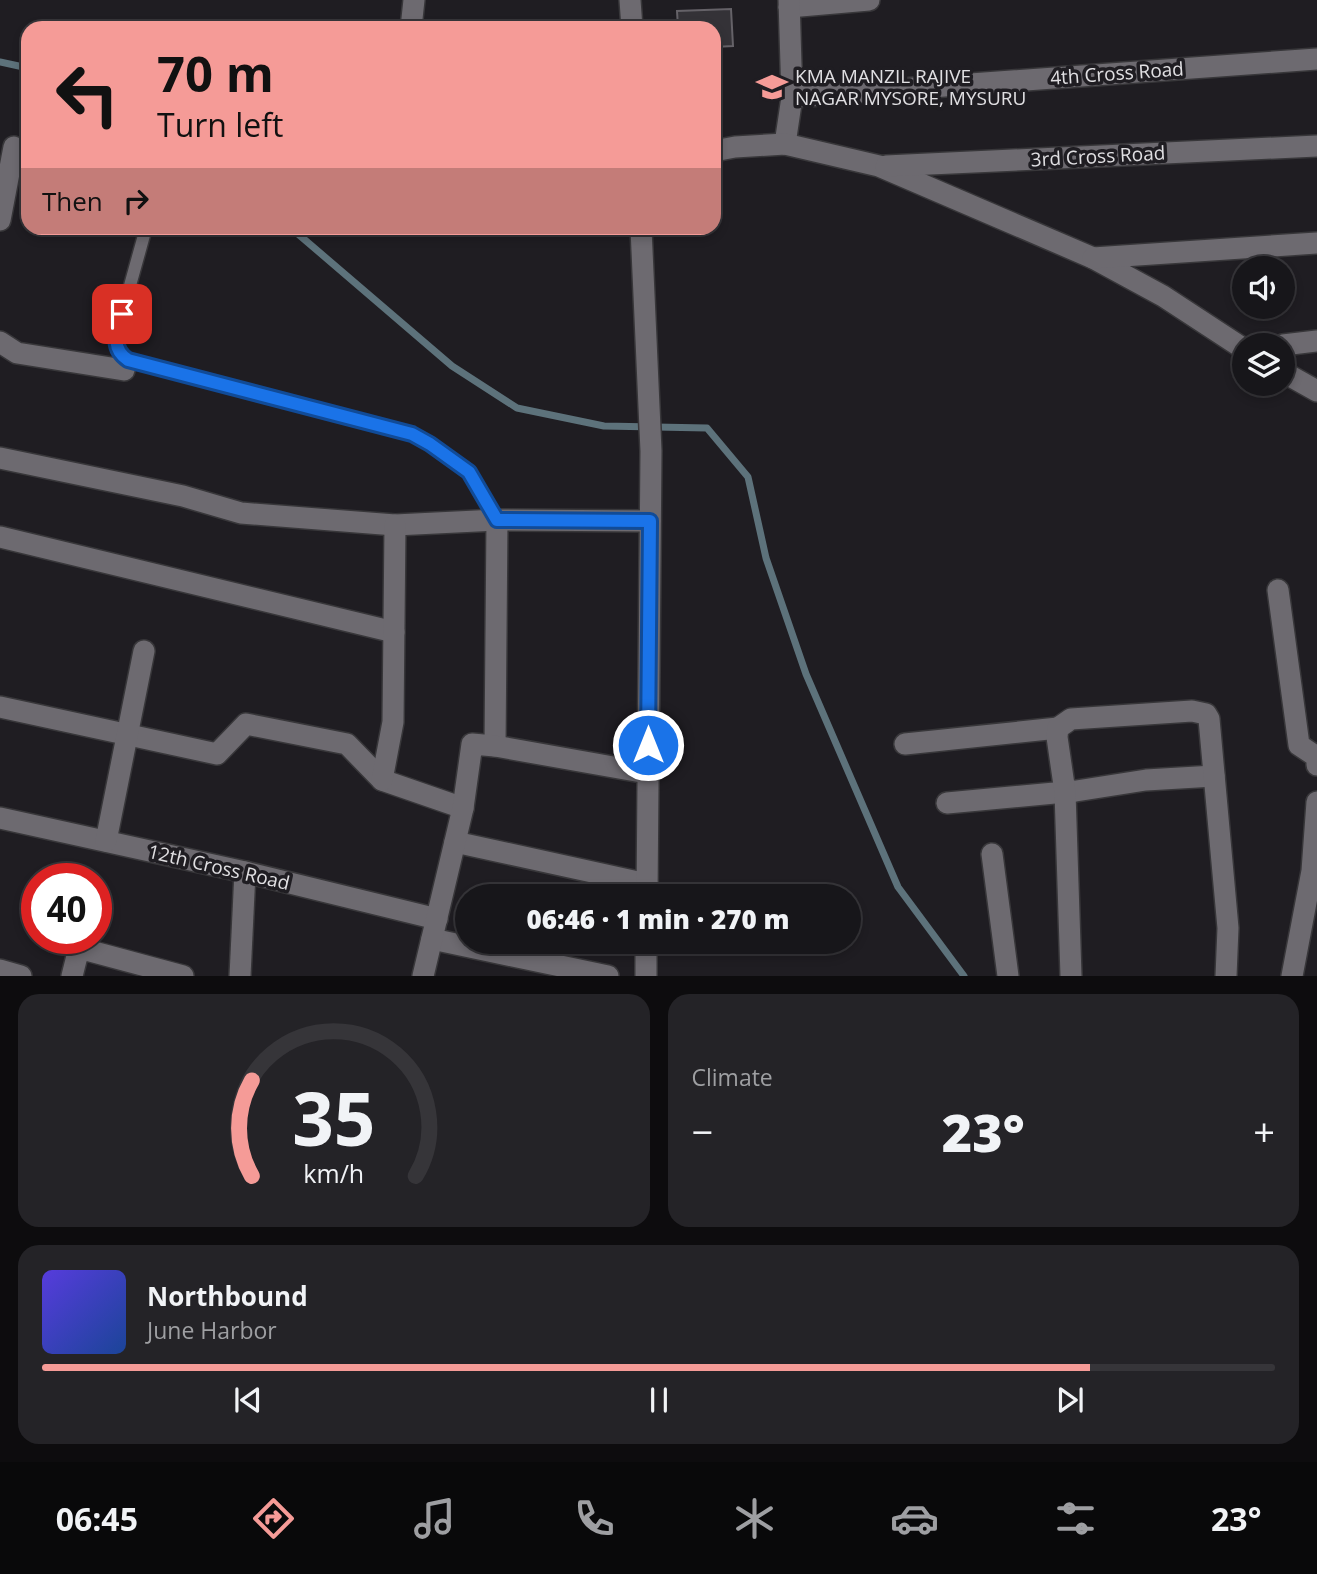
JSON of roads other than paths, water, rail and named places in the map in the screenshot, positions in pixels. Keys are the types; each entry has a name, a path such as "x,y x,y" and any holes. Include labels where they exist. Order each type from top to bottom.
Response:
{"street":[{"path":"412,21 414,0"},
{"path":"631,0 632,21"},
{"path":"785,144 792,97 789,3 869,0"},
{"name":"4th Cross Road","path":"792,97 1317,59"},
{"path":"721,149 735,146 785,144 879,166 1093,258 1163,296 1232,341"},
{"name":"3rd Cross Road","path":"879,166 1317,146"},
{"path":"0,220 14,147"},
{"path":"641,235 651,451 647,884"},
{"path":"1093,258 1317,243"},
{"path":"1295,344 1317,341"},
{"path":"0,342 17,354 124,370"},
{"path":"1295,379 1317,391"},
{"path":"0,457 183,496 241,513 395,525 497,520 650,521"},
{"path":"495,746 497,520"},
{"path":"382,780 393,722 395,525"},
{"path":"0,537 394,632"},
{"path":"1278,590 1299,745 1317,757 1317,765"},
{"path":"106,841 144,651"},
{"path":"0,707 217,754 246,724 347,744 382,780 463,808"},
{"path":"905,744 1058,728 1071,719 1080,718 1201,712 1206,714 1209,719 1228,928 1226,975"},
{"path":"1058,728 1065,792 1071,975"},
{"path":"423,975 463,808 472,744 647,773"},
{"path":"947,803 1065,792 1146,780 1214,776"},
{"path":"1293,975 1312,871 1317,802"},
{"name":"12th Cross Road","path":"0,818 245,872 434,929 608,975"},
{"path":"455,842 623,884"},
{"path":"992,854 1008,975"},
{"path":"240,975 245,872"},
{"path":"72,975 79,948 183,975"},
{"path":"646,954 646,975"},
{"path":"0,971 21,975"}],"lane":[{"path":"144,235 116,336 119,354 128,360 412,434 469,472 497,520"}],"waterway":[{"path":"0,62 21,66"},
{"path":"299,235 452,366 517,408 604,426 707,428 748,477 766,558 806,674 898,887 964,976"}],"place":[{"name":"KMA MANZIL RAJIVE NAGAR MYSORE, MYSURU","path":"772,87"}]}
